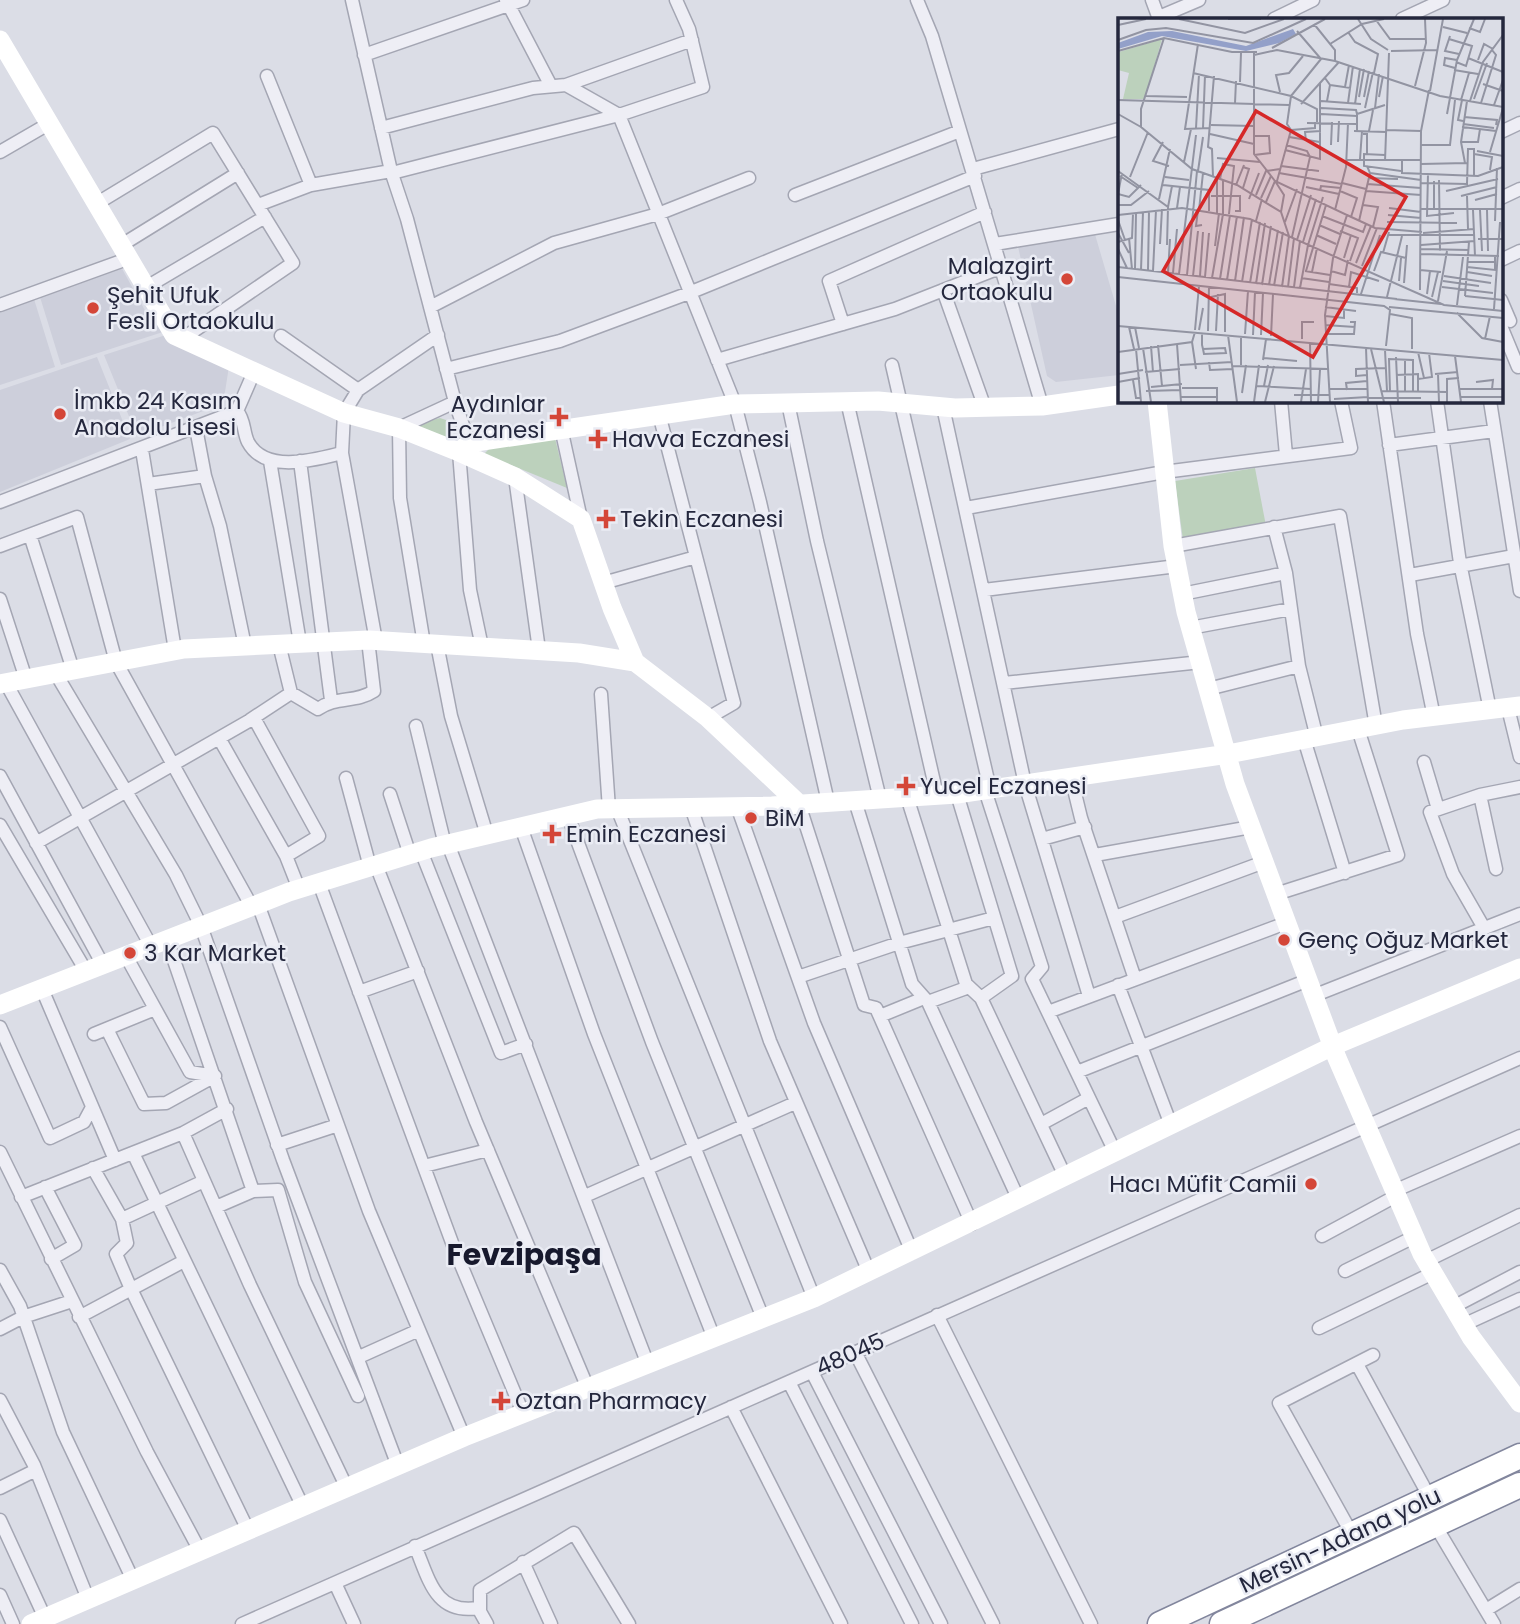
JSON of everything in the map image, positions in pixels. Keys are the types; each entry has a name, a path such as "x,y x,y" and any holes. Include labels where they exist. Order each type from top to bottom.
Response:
{"highway":[{"name":"Mersin-Adana yolu","path":"1160,1624 1520,1456"},
{"name":"Mersin-Adana yolu","path":"1222,1624 1520,1485"}],"main road":[{"path":"0,40 174,335 344,413 464,447 581,519 635,662"},
{"path":"464,447 561,428 735,404 847,401 985,408 1042,406 1118,395"},
{"path":"1157,402 1173,546 1182,594 1235,784 1335,1052 1414,1237 1464,1325 1517,1395"},
{"path":"3,684 175,650 300,643 372,641 540,650 635,662 708,718 799,804"},
{"path":"1,1002 299,889 447,844 568,816 613,808 799,804 957,794 1228,754 1367,727 1506,708"},
{"path":"44,1622 88,1599 464,1437 647,1362 814,1298 972,1224 1018,1198 1171,1125 1520,968"},
{"path":"972,1224 1002,1218 1335,1052 1520,976"},
{"path":"44,1622 645,1374 714,1338"}],"street":[{"path":"352,0 391,172 455,402 464,447 470,590 482,647"},
{"path":"364,55 507,3 523,0"},
{"path":"145,288 261,211 311,185 391,172 620,115 703,87 692,40 676,0"},
{"path":"917,0 932,36 1042,406"},
{"path":"1152,0 1159,18 1199,0"},
{"path":"1276,18 1313,0"},
{"path":"1404,18 1443,0"},
{"path":"507,3 551,86"},
{"path":"381,128 533,88 566,85 692,40"},
{"path":"267,76 311,185"},
{"path":"566,85 620,115 735,404 828,802"},
{"path":"0,152 50,123"},
{"path":"1502,132 1520,123"},
{"path":"446,369 560,341 689,293 974,173 1118,129"},
{"path":"795,195 960,131"},
{"path":"96,204 213,133 293,263 182,339"},
{"path":"0,305 124,253 238,173"},
{"path":"430,307 554,243 658,215 749,178"},
{"path":"1502,198 1520,189"},
{"path":"843,324 829,281 985,212"},
{"path":"995,244 1118,224"},
{"path":"1502,260 1520,251"},
{"path":"717,360 895,309 1002,267"},
{"path":"943,290 985,408"},
{"path":"1502,303 1518,367"},
{"path":"279,644 291,693 318,709 331,700 362,699 374,691 372,641 341,453 344,413 358,390 438,335"},
{"path":"281,336 358,390"},
{"path":"892,365 988,790 1042,967 1032,979 1115,1152"},
{"path":"0,502 142,450 237,411 254,372"},
{"path":"847,401 937,795"},
{"path":"455,402 399,428 400,498 430,644 487,835"},
{"path":"1281,402 1286,455"},
{"path":"966,508 1164,472 1350,448 1341,402"},
{"path":"1383,402 1417,634 1434,717"},
{"path":"1437,402 1460,563 1520,757"},
{"path":"1490,402 1520,591"},
{"path":"788,403 817,541 880,799"},
{"path":"943,407 1025,784 1089,996"},
{"path":"237,411 252,448 270,461 300,461 341,453"},
{"path":"659,414 734,703 708,718"},
{"path":"196,428 245,646"},
{"path":"561,428 581,519"},
{"path":"1389,445 1494,431"},
{"path":"142,450 175,650"},
{"path":"270,461 300,643"},
{"path":"300,461 331,700"},
{"path":"148,484 205,476"},
{"path":"515,477 540,650"},
{"path":"1173,546 1340,516 1367,727 1398,855 1276,894"},
{"path":"0,546 76,517 116,662 255,906 338,1125 464,1437"},
{"path":"1274,527 1286,573 1311,738 1345,873"},
{"path":"30,535 64,672 127,792 176,875 201,926 277,1145 398,1466"},
{"path":"1410,575 1460,563 1514,556"},
{"path":"603,583 696,557"},
{"path":"984,590 1177,566"},
{"path":"1182,594 1286,573"},
{"path":"0,599 26,679"},
{"path":"1190,628 1291,609"},
{"path":"1004,683 1201,662"},
{"path":"1208,689 1299,666"},
{"path":"3,684 159,943 215,1076 253,1191"},
{"path":"36,843 250,720 291,693"},
{"path":"601,694 613,808 814,1298"},
{"path":"250,720 254,718 320,836 286,856"},
{"path":"416,726 447,844 647,1362"},
{"path":"219,738 286,856 299,889"},
{"path":"1424,762 1438,809"},
{"path":"0,776 36,843 94,968"},
{"path":"1072,777 1085,827 1135,979"},
{"path":"346,778 373,866 587,1386"},
{"path":"1484,928 1453,874 1430,812 1520,787"},
{"path":"390,794 501,1054 526,1044"},
{"path":"957,794 1012,976 981,998"},
{"path":"1480,796 1496,869"},
{"path":"907,797 969,987 981,998 1065,1176"},
{"path":"855,801 912,984 926,1000 1018,1198"},
{"path":"799,804 864,1005 876,1008 880,1016 972,1224"},
{"path":"737,806 798,977 912,1252"},
{"path":"691,807 769,1041 869,1272"},
{"path":"568,816 762,1318"},
{"path":"0,825 94,968"},
{"path":"522,827 594,1034 714,1338"},
{"path":"1042,839 1085,827"},
{"path":"1095,855 1251,827"},
{"path":"1115,917 1264,862"},
{"path":"318,883 454,1248 523,1413"},
{"path":"1077,1072 1520,914"},
{"path":"798,977 899,943 995,918"},
{"path":"1048,1012 1286,923"},
{"path":"126,956 190,1072 215,1076"},
{"path":"359,992 418,971"},
{"path":"1118,985 1171,1125"},
{"path":"880,1016 969,987"},
{"path":"41,989 114,1160"},
{"path":"94,1034 155,1009"},
{"path":"0,1027 50,1139 84,1122 91,1109"},
{"path":"107,1029 144,1104 166,1103 215,1076"},
{"name":"48045","path":"243,1624 1520,1058"},
{"path":"1041,1124 1089,1098"},
{"path":"585,1196 648,1171 795,1103"},
{"path":"21,1197 183,1133 227,1109"},
{"path":"277,1145 338,1125"},
{"path":"183,1133 348,1488"},
{"path":"1322,1236 1395,1194 1520,1136"},
{"path":"424,1166 488,1150"},
{"path":"0,1152 79,1317 200,1551"},
{"path":"133,1153 303,1507"},
{"path":"93,1168 122,1219 127,1242 116,1254 248,1530"},
{"path":"122,1219 158,1205 204,1181"},
{"path":"45,1187 75,1245 51,1259"},
{"path":"216,1207 253,1191 278,1190 305,1282 358,1396"},
{"path":"1319,1328 1520,1215"},
{"path":"1345,1271 1414,1237"},
{"path":"79,1317 184,1261"},
{"path":"0,1270 23,1317 64,1432 133,1580"},
{"path":"1453,1307 1520,1272"},
{"path":"1464,1325 1520,1299"},
{"path":"0,1329 23,1317 72,1301"},
{"path":"937,1315 1091,1624"},
{"path":"359,1357 419,1330"},
{"path":"855,1352 993,1624"},
{"path":"1352,1534 1279,1403 1373,1355"},
{"path":"1357,1364 1430,1498"},
{"path":"811,1372 942,1624"},
{"path":"789,1382 912,1624"},
{"path":"0,1400 36,1469 88,1599"},
{"path":"731,1407 842,1624"},
{"path":"0,1488 36,1469"},
{"path":"0,1520 44,1622"},
{"path":"1436,1525 1494,1624"},
{"path":"487,1624 480,1611 480,1590 574,1533 629,1624"},
{"path":"415,1546 437,1597 461,1611 478,1608 480,1611"},
{"path":"523,1562 551,1624"},
{"path":"335,1583 354,1624"},
{"path":"1486,1610 1520,1588"},
{"path":"0,1595 13,1624"}],"shaded area":[{"name":"Malazgirt Ortaokulu","path":"1094,231 1118,313 1118,375 1056,382 1047,376 1017,242"},
{"name":"Şehit Ufuk Fesli Ortaokulu","path":"120,265 148,316 166,331 61,365 40,297"},
{"path":"34,299 55,367 0,385 0,312"},
{"path":"169,334 229,366 225,392 219,405 137,436 104,355"},
{"name":"İmkb 24 Kasım Anadolu Lisesi","path":"97,357 130,439 0,492 0,390"}],"green space":[{"path":"440,418 449,421 453,430 446,441 414,425"},
{"path":"554,434 567,488 484,454 489,449"},
{"path":"1255,468 1266,526 1183,540 1175,481"}],"place":[{"name":"Malazgirt Ortaokulu","path":"1067,279"},
{"name":"Şehit Ufuk Fesli Ortaokulu","path":"93,308"},
{"name":"İmkb 24 Kasım Anadolu Lisesi","path":"60,414"},
{"name":"Aydınlar Eczanesi","path":"559,417"},
{"name":"Havva Eczanesi","path":"598,439"},
{"name":"Tekin Eczanesi","path":"606,519"},
{"name":"Yucel Eczanesi","path":"906,786"},
{"name":"BiM","path":"751,818"},
{"name":"Emin Eczanesi","path":"552,834"},
{"name":"Genç Oğuz Market","path":"1284,940"},
{"name":"3 Kar Market","path":"130,953"},
{"name":"Hacı Müfit Camii","path":"1311,1184"},
{"name":"Oztan Pharmacy","path":"501,1401"}],"district":[{"name":"Fevzipaşa","path":"524,1255"}]}
